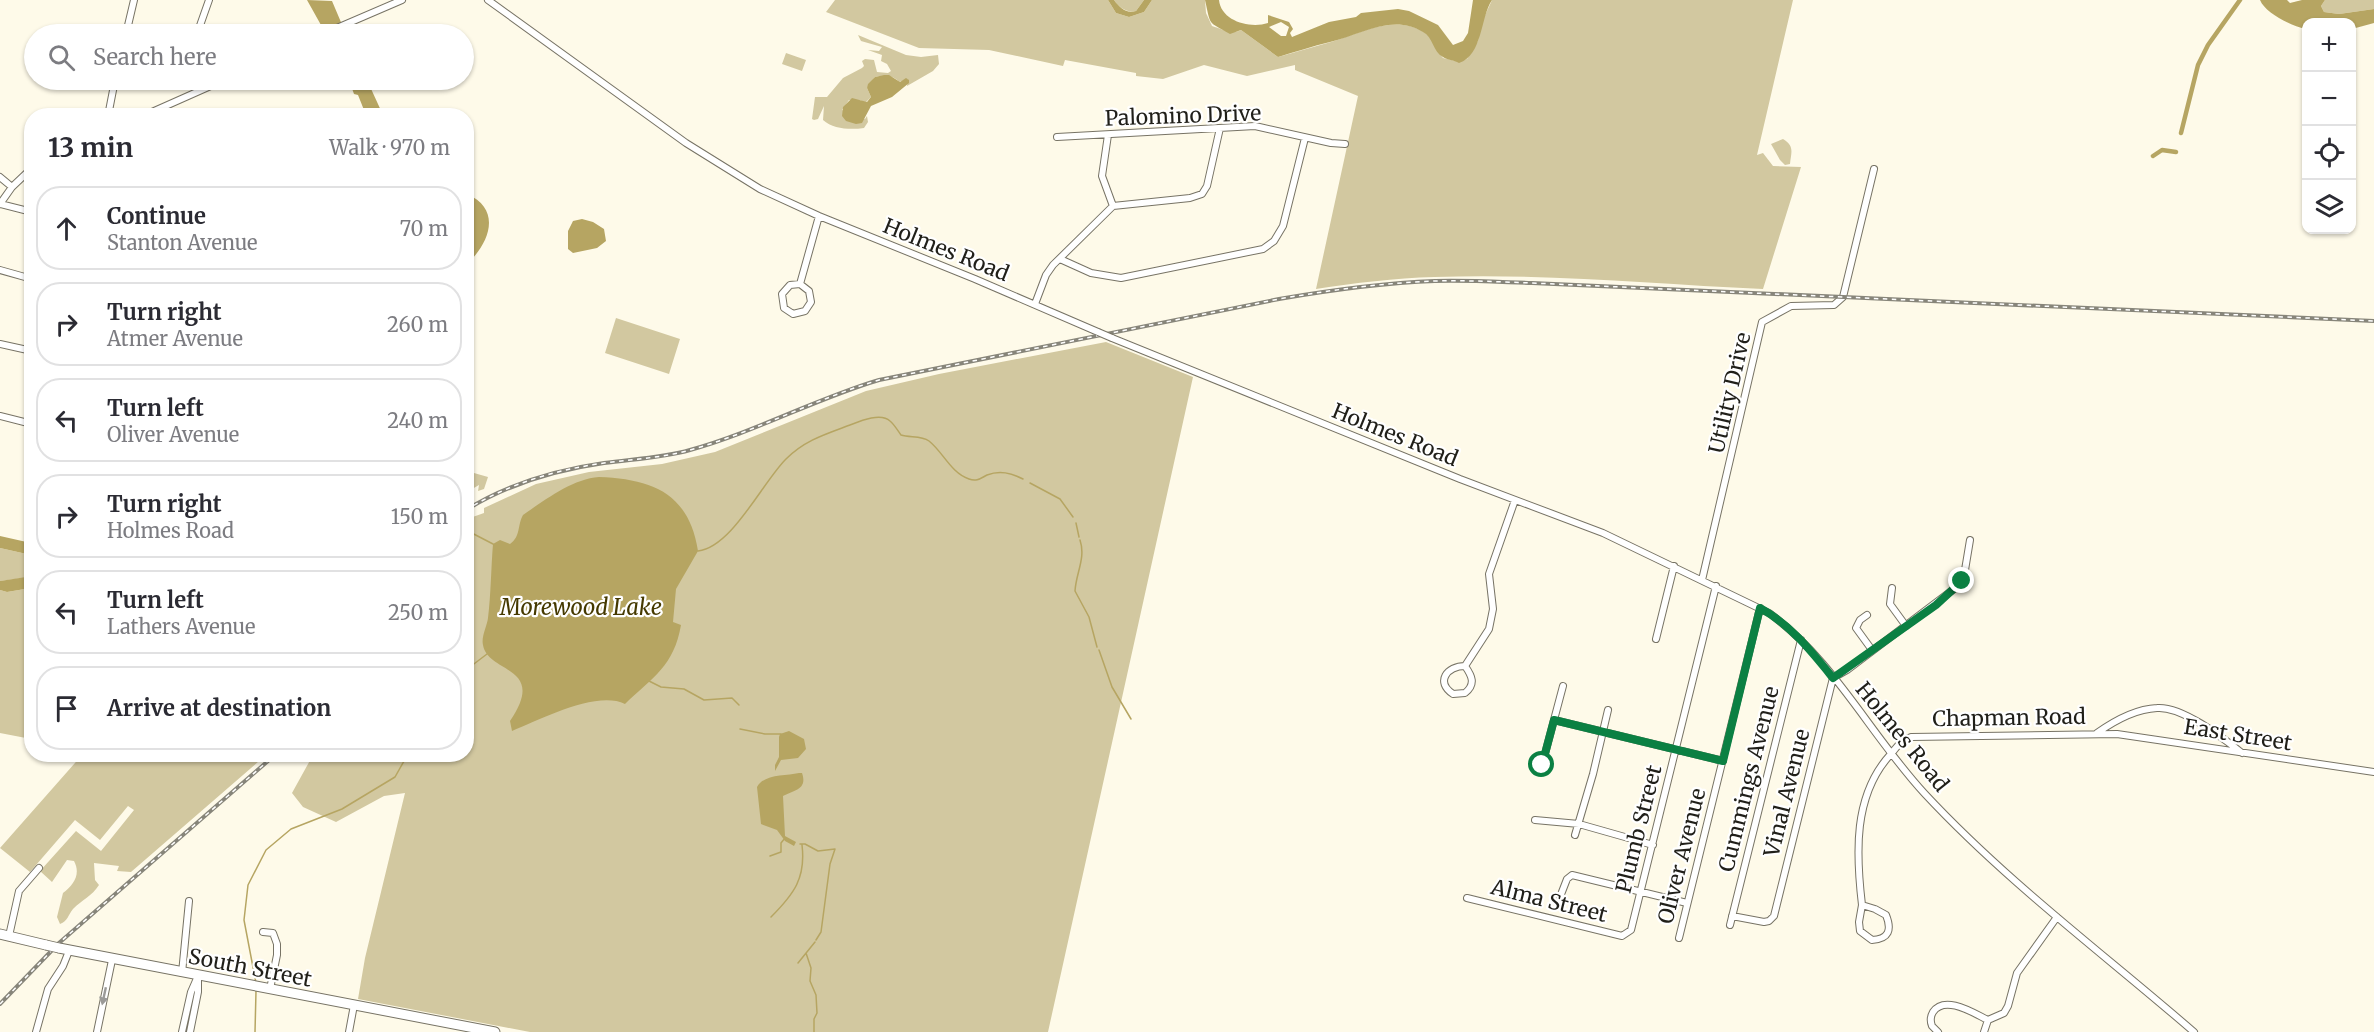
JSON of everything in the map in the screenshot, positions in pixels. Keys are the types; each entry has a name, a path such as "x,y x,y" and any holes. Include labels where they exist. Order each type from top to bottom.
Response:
{"highway":[{"name":"South Street","path":"5,935 112,960 495,1032"}],"street":[{"path":"128,24 134,0"},
{"path":"201,24 209,0"},
{"path":"348,24 402,0"},
{"name":"Holmes Road","path":"488,0 686,143 760,189 819,216 1112,338 1515,500 1603,533 1760,608 1785,624 1801,640 1924,793 1965,835 2057,917 2194,1032"},
{"path":"110,108 113,90"},
{"path":"165,108 195,90"},
{"name":"Palomino Drive","path":"1057,137 1258,126 1305,138 1345,144"},
{"path":"1035,304 1046,275 1113,206 1190,198 1202,194 1207,186 1220,128"},
{"path":"1108,135 1102,176 1113,206"},
{"path":"1060,259 1099,275 1121,278 1255,253 1274,241 1283,226 1305,138"},
{"name":"Utility Drive","path":"1702,580 1762,322 1791,306 1834,305 1843,297 1874,169"},
{"path":"24,176 12,187 0,204 24,210"},
{"path":"0,177 12,187"},
{"path":"801,284 819,216"},
{"path":"0,270 24,277"},
{"path":"801,284 809,291 811,302 805,311 793,314 782,305 782,294 790,285 801,284"},
{"path":"0,344 24,349"},
{"path":"0,416 24,422"},
{"path":"1465,666 1472,678 1471,687 1465,693 1453,694 1446,688 1447,673 1451,669 1465,666 1489,629 1492,609 1489,574 1515,500"},
{"path":"1833,678 1958,586 1964,576 1970,540"},
{"path":"1656,639 1674,566"},
{"name":"Plumb Street","path":"1622,936 1631,930 1642,891 1716,586"},
{"path":"1892,588 1890,604 1906,626"},
{"name":"Oliver Avenue","path":"1679,938 1760,608"},
{"path":"1868,615 1860,620 1856,628 1872,650"},
{"name":"Cummings Avenue","path":"1730,925 1801,640"},
{"name":"Vinal Avenue","path":"1732,915 1764,922 1774,916 1833,678"},
{"path":"1542,765 1563,686"},
{"path":"2097,733 2128,716 2157,708 2169,709 2189,718 2242,753"},
{"path":"1575,835 1608,710"},
{"path":"1554,720 1723,761"},
{"name":"Chapman Road","path":"1862,905 1858,857 1861,817 1865,799 1879,766 1900,742 1919,736 2097,733"},
{"name":"East Street","path":"2097,733 2149,738 2374,772"},
{"path":"1535,820 1579,824 1653,845"},
{"path":"5,935 19,891 39,868"},
{"path":"1560,897 1569,875 1688,903"},
{"name":"Alma Street","path":"1467,898 1622,936"},
{"path":"182,973 189,901"},
{"path":"1862,905 1886,915 1890,929 1887,936 1881,940 1865,937 1860,931 1862,905"},
{"path":"1984,1032 1988,1020 2004,1013 2017,973 2057,917"},
{"path":"263,932 273,933 277,944 270,989"},
{"path":"36,1032 48,989 63,966 64,950"},
{"path":"97,1032 112,960"},
{"path":"182,1032 191,992 198,976"},
{"path":"190,1032 199,986 198,976"},
{"path":"349,1032 354,1005"},
{"path":"1938,1032 1932,1026 1931,1017 1937,1008 1943,1005 1961,1007 1988,1020"}],"shaded area":[{"path":"835,0 1108,0 1116,13 1129,17 1144,12 1152,0 1205,0 1206,13 1212,26 1230,32 1241,30 1278,57 1366,30 1401,25 1424,32 1430,37 1443,58 1456,61 1467,59 1478,41 1481,24 1492,0 1793,0 1757,155 1763,153 1773,166 1801,167 1763,289 1516,276 1475,276 1405,278 1316,289 1358,96 1295,70 1295,65 1247,76 1204,65 1163,79 1136,76 1136,73 1065,60 1063,66 989,50 919,48 826,12"},
{"path":"1114,0 1144,0 1136,11 1129,11"},
{"path":"2325,0 2374,0 2374,9 2339,14 2324,12 2321,6"},
{"path":"858,35 906,55 921,57 938,55 939,64 933,71 907,86 908,79 899,82 888,76 875,77 867,88 871,97 865,103 860,100 849,100 842,110 865,119 867,116 868,122 864,128 842,128 827,123 823,120 824,106 818,119 812,119 815,97 827,97 843,78 864,66 862,61 865,59 874,60 877,72 891,71 887,64 881,61 882,55 868,50 879,51 882,47 861,41"},
{"path":"786,53 806,60 802,71 782,64"},
{"path":"1783,139 1789,144 1791,150 1790,164 1785,165 1771,144"},
{"path":"616,318 680,339 669,374 605,353"},
{"path":"1106,342 1193,377 1048,1032 530,1032 358,999 365,958 405,793 384,796 336,822 303,807 292,793 309,762 474,762 474,517 484,513 484,508 536,484 589,472 662,464 715,452 866,391 939,374"},
{"path":"474,473 488,477 484,489 478,491 479,485 474,488"},
{"path":"0,548 24,553 24,578 0,581"},
{"path":"24,589 24,738 0,733 0,590 7,592"},
{"path":"76,762 258,762 131,872 117,871 119,866 94,863 95,880 99,885 73,909 63,923 60,924 57,917 63,893 75,879 77,870 74,861 67,860 52,882 40,871 76,831 101,851 134,810 128,806 100,840 75,820 30,872 0,848"}],"water":[{"path":"307,0 332,1 342,24 320,24"},
{"path":"1108,0 1114,0 1123,10 1132,12 1136,11 1144,0 1152,0 1144,12 1129,17 1116,13"},
{"path":"1205,0 1219,0 1225,13 1237,22 1261,25 1268,23 1268,15 1289,22 1293,29 1290,33 1292,37 1329,22 1356,17 1361,13 1398,9 1409,11 1438,25 1453,45 1463,41 1468,33 1473,0 1492,0 1473,52 1459,63 1440,55 1429,37 1423,32 1400,25 1376,27 1278,57 1241,30 1230,34 1211,22","holes":["1281,22 1289,27 1286,36 1281,36 1269,27"]},
{"path":"2260,0 2287,0 2290,3 2302,0 2325,0 2321,6 2324,12 2339,14 2374,9 2374,23 2356,28 2356,18 2302,18 2302,28 2286,22 2263,5"},
{"path":"889,75 900,82 906,78 909,83 892,97 871,106 862,123 846,121 842,116 843,107 852,98 867,102 871,97 867,88 868,84 875,77"},
{"path":"353,90 372,90 380,108 363,108 358,95 354,94"},
{"path":"474,198 485,208 489,227 482,246 475,256"},
{"path":"582,219 593,222 604,229 606,241 597,248 573,253 568,249 568,231 573,221"},
{"name":"Morewood Lake","path":"599,477 636,481 651,486 665,493 686,515 698,551 676,589 673,622 681,625 678,639 668,661 661,670 625,704 613,701 584,703 512,731 510,721 520,703 523,690 513,673 487,654 483,645 489,609 493,544 500,540 510,544 516,538 523,515 550,497 569,486"},
{"path":"0,536 24,541 24,553 0,548"},
{"path":"24,577 24,589 7,592 0,590 0,581"},
{"path":"789,731 804,739 806,749 798,758 781,760 775,771 779,757 780,734"},
{"path":"802,773 801,786 783,796 785,836 796,842 794,846 785,841 777,830 761,824 757,787 760,783 775,776"}],"waterway":[{"path":"2181,133 2198,65 2208,45 2240,0"},
{"path":"2153,156 2162,150 2176,152"},
{"path":"698,551 711,547 723,538 793,452 816,438 870,418 886,418 901,435 929,441 957,472 969,479 977,480 992,473 1001,472 1023,479"},
{"path":"1030,483 1060,499 1073,517"},
{"path":"1076,523 1079,537"},
{"path":"474,534 493,544"},
{"path":"1080,540 1082,553 1075,591 1089,617 1097,647"},
{"path":"1099,650 1112,687 1131,719"},
{"path":"474,664 487,654"},
{"path":"649,681 661,687 684,689 704,700 732,698 739,705"},
{"path":"740,729 765,734 781,734"},
{"path":"256,983 244,920 248,885 266,850 291,829 342,809 395,777 403,762"},
{"path":"770,856 781,852 781,843 785,838"},
{"path":"800,844 805,844 818,851 835,849 830,864 821,932 816,940"},
{"path":"771,917 797,885 802,867 802,845"},
{"path":"798,963 815,942"},
{"path":"806,953 811,968 810,981 816,995 817,1013 814,1019 814,1032"},
{"path":"255,1032 256,991"}],"railway":[{"path":"474,506 498,493 550,474 604,463 669,455 714,443 832,396 879,380 1279,299 1376,285 1435,281 1496,282 2374,321"},
{"path":"0,1004 59,943 267,762"}],"route":[{"path":"1542,765 1554,720 1723,761 1760,608 1785,624 1833,678 1838,677 1936,605 1962,581"}]}
